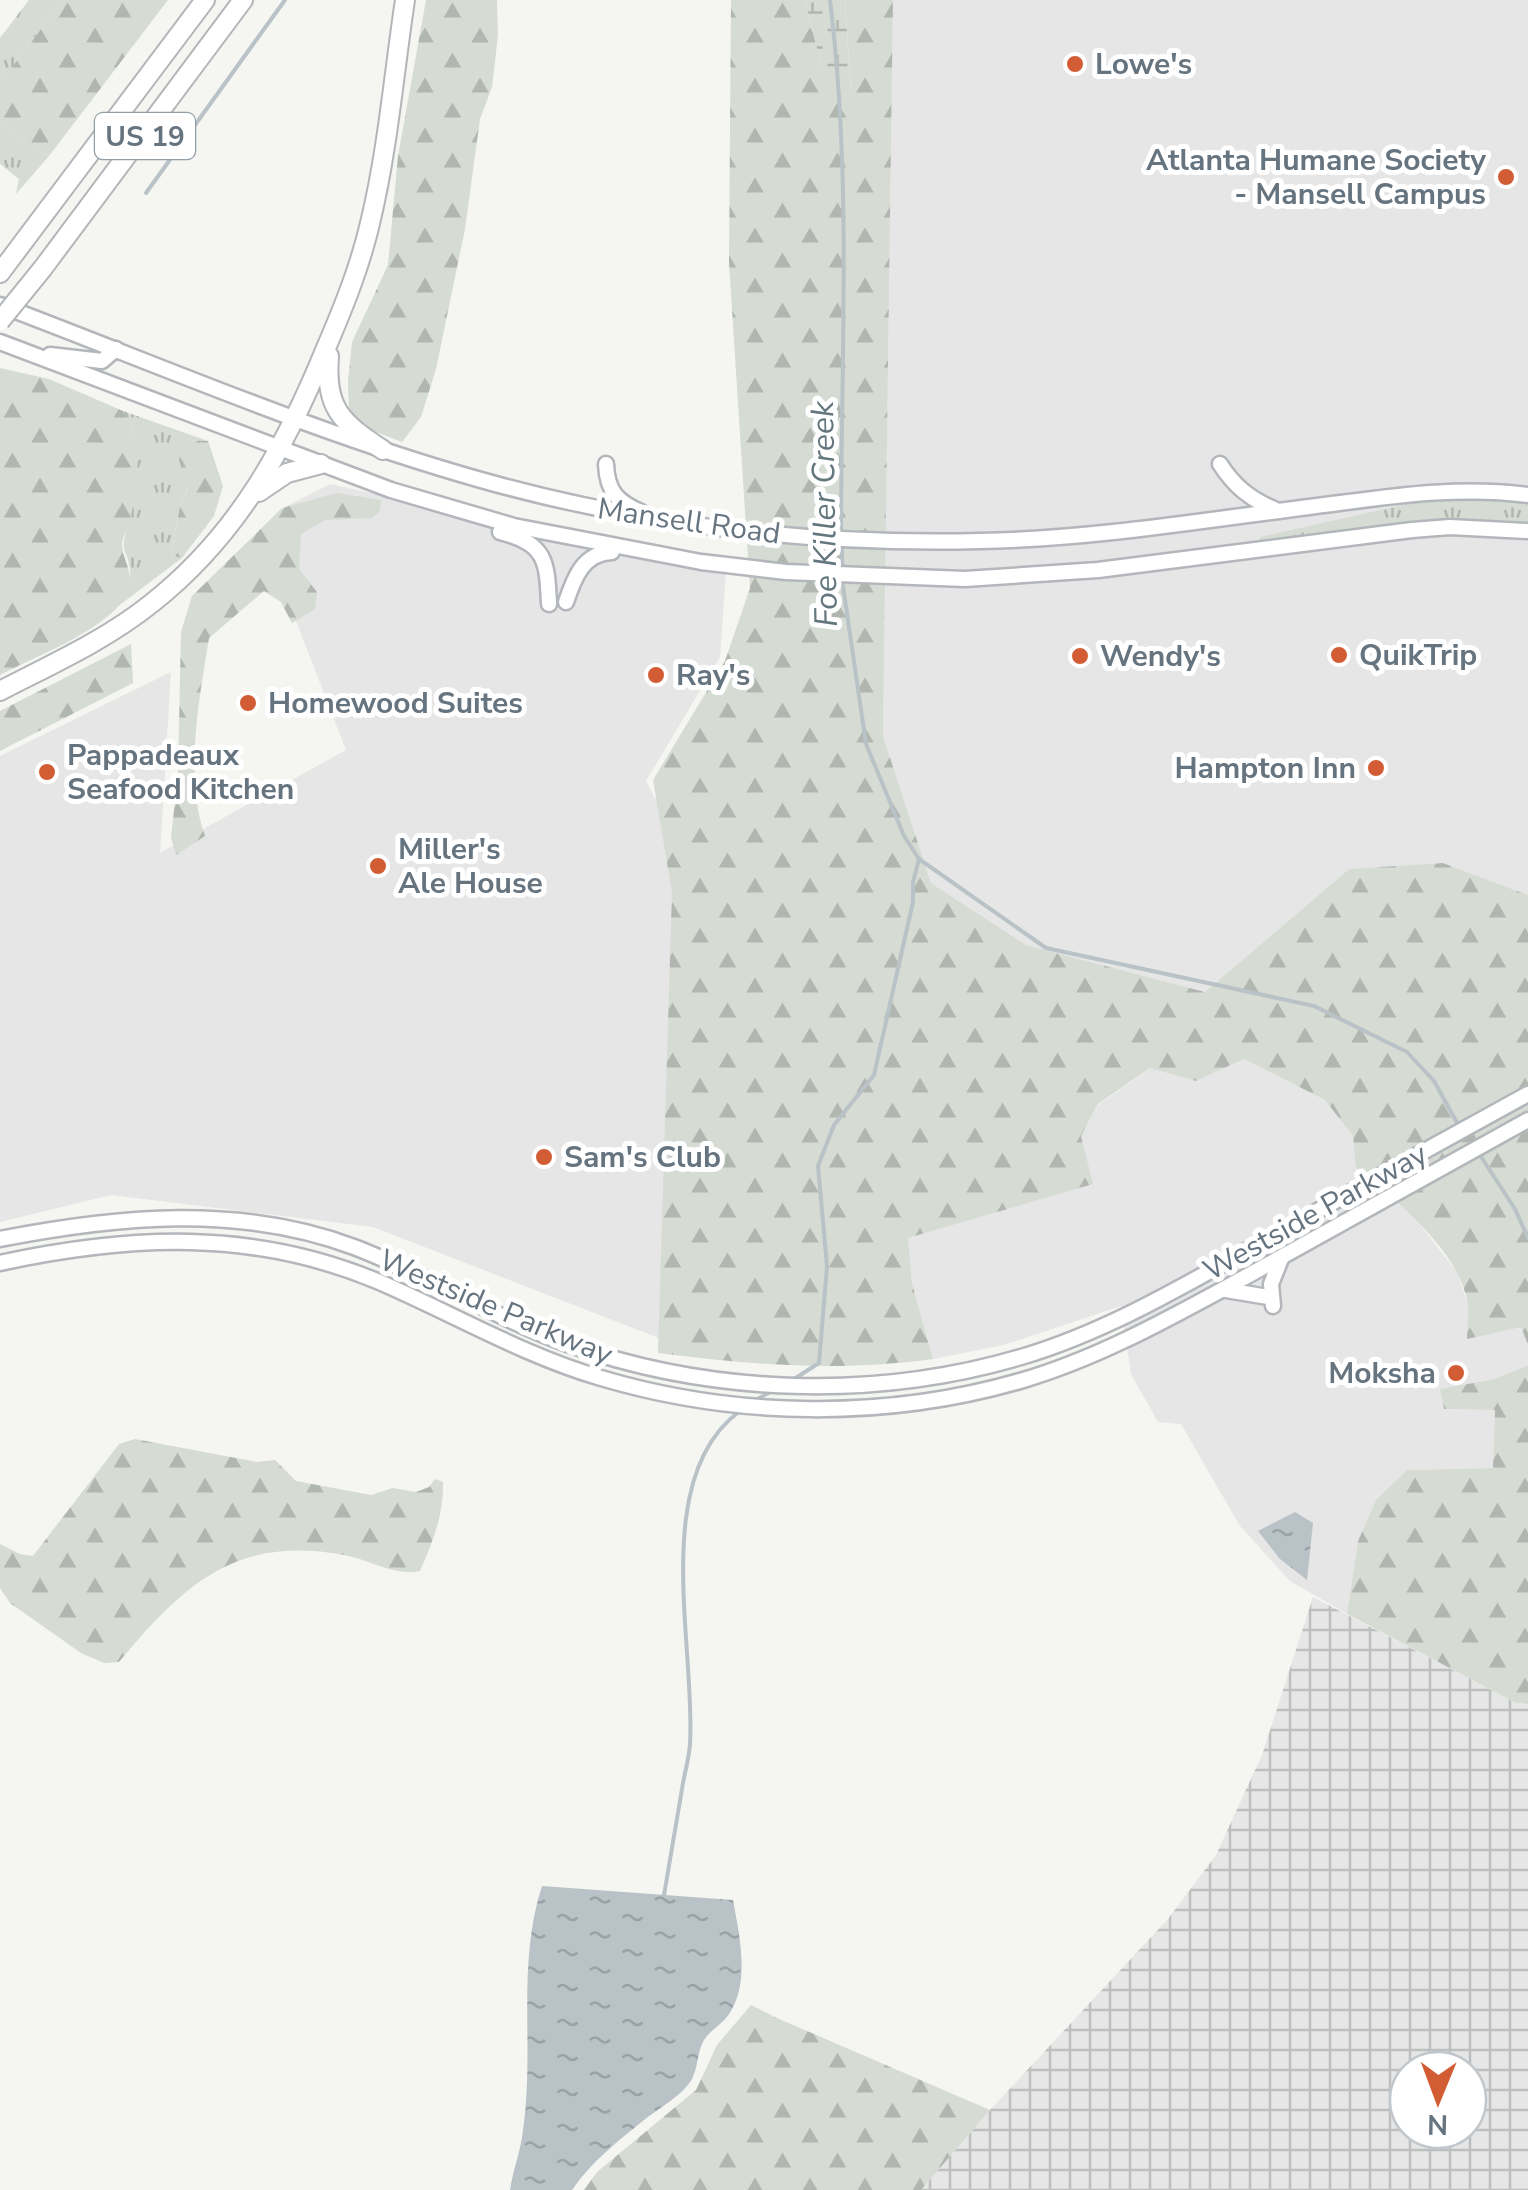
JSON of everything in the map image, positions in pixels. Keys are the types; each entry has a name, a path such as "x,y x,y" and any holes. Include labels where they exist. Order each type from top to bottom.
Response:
{"highway":[{"name":"US 19","path":"6,266 205,0"},
{"name":"US 19","path":"0,321 243,0"},
{"path":"0,690 100,640 152,604 195,564 248,502 281,449 298,418 352,287 372,215 405,0"},
{"path":"330,340 328,383 334,408 348,426 383,450"},
{"path":"248,502 286,472 321,464"}],"main road":[{"name":"Mansell Road","path":"0,305 383,450 524,492 665,522 790,536 903,542 1107,534 1432,492 1500,491 1528,495"},
{"name":"Mansell Road","path":"0,342 321,464 446,507 552,535 658,556 786,572 965,579 1098,570 1450,527 1528,531"},
{"path":"25,352 92,361 110,356 116,349"},
{"path":"606,464 607,481 620,501 665,522"},
{"path":"1220,464 1231,482 1256,502 1280,511"},
{"path":"446,507 467,523 532,543 545,564 549,604"},
{"path":"566,602 577,574 588,560 601,553 658,556"},
{"name":"Westside Parkway","path":"0,1239 139,1219 204,1218 260,1223 356,1248 554,1339 617,1360 740,1383 865,1384 961,1372 1066,1341 1152,1302 1528,1094"},
{"name":"Westside Parkway","path":"0,1262 87,1248 177,1240 282,1250 366,1276 516,1348 600,1378 668,1395 795,1409 906,1404 1021,1380 1122,1342 1528,1120"},
{"path":"1220,1291 1240,1290 1270,1301 1271,1284 1282,1257"}],"shaded area":[{"path":"893,0 1528,0 1528,895 1443,863 1349,869 1205,992 1026,945 931,883 883,736"},
{"path":"330,484 726,571 720,657 646,781 692,868 669,1342 373,1227 111,1195 0,1222 0,756 171,672 160,853 346,750 286,595 287,506"},
{"path":"1244,1059 1325,1100 1353,1136 1357,1167 1413,1216 1457,1272 1468,1305 1521,1327 1528,1345 1528,1365 1495,1379 1440,1389 1444,1409 1495,1410 1493,1468 1407,1470 1376,1500 1358,1541 1347,1614 1290,1581 1240,1526 1181,1424 1158,1422 1131,1374 1121,1306 1004,1345 933,1359 912,1283 908,1238 1092,1184 1081,1136 1098,1105 1151,1068 1196,1081"},
{"path":"1313,1597 1516,1703 1528,1704 1528,2190 921,2190 1168,1919 1216,1855 1262,1755"}],"green space":[{"path":"29,0 63,0 0,83 0,38"},
{"path":"63,0 168,0 49,156 0,123 0,83"},
{"path":"426,0 497,0 498,35 492,87 480,119 465,229 436,369 421,417 402,442 358,425 349,411 348,381 352,342 388,265 398,156"},
{"path":"731,0 805,0 822,69 851,93 845,0 893,0 883,736 931,883 1026,945 1205,992 1349,869 1443,863 1528,895 1528,1345 1521,1327 1467,1339 1468,1307 1454,1267 1425,1229 1356,1167 1353,1136 1325,1100 1244,1059 1196,1081 1150,1068 1098,1104 1081,1136 1093,1184 908,1238 912,1283 933,1359 795,1365 658,1353 672,892 653,780 725,661 750,588 729,263"},
{"path":"805,0 845,0 851,95 822,69"},
{"path":"0,123 49,156 16,194 19,179 0,164"},
{"path":"0,368 49,379 123,411 134,435 138,462 134,503 122,542 130,577 125,598 85,632 0,675"},
{"path":"123,411 208,441 186,440 188,488 180,506 171,554 182,558 117,607 130,582 124,545 137,458 131,426"},
{"path":"186,440 208,441 223,486 214,516 182,558 171,555 180,506 188,489 179,460"},
{"path":"337,493 381,500 380,511 372,518 325,520 301,534 299,569 317,592 315,609 292,623 281,602 264,591 209,638 194,763 205,836 176,855 171,838 178,773 181,632 192,596 282,508"},
{"path":"1446,498 1528,501 1528,521 1425,522 1266,544 1260,540 1260,537"},
{"path":"131,644 133,683 0,751 0,711"},
{"path":"1528,1365 1528,1704 1516,1703 1347,1614 1358,1541 1376,1500 1407,1470 1493,1468 1495,1410 1444,1409 1440,1389 1495,1379"},
{"path":"135,1439 257,1462 275,1460 296,1481 371,1495 393,1488 416,1492 429,1487 435,1479 443,1482 437,1527 420,1571 401,1572 344,1555 306,1551 272,1552 242,1560 190,1589 119,1662 104,1663 81,1653 10,1603 0,1588 0,1544 33,1556 119,1444"},
{"path":"751,2005 990,2110 921,2190 584,2190 597,2172 696,2090 717,2045"}],"water":[{"path":"1295,1512 1313,1523 1307,1580 1280,1559 1258,1531"},
{"path":"542,1886 733,1900 741,1982 731,2012 704,2040 692,2079 682,2091 605,2152 572,2190 510,2190 523,2130 530,1946"}],"waterway":[{"path":"146,193 285,0"},
{"name":"Foe Killer Creek","path":"830,0 843,200 841,534"},
{"name":"Foe Killer Creek","path":"842,544 842,569"},
{"name":"Foe Killer Creek","path":"842,579 866,744 904,836 919,859 1046,948 1314,1006 1407,1052 1434,1081 1460,1128"},
{"path":"791,1381 819,1363 827,1266 818,1166 834,1125 874,1075 919,859"},
{"name":"Foe Killer Creek","path":"1478,1152 1515,1209 1528,1238"},
{"path":"752,1402 774,1390"},
{"path":"664,1895 690,1744 683,1566 686,1520 695,1477 712,1440 740,1411"}],"place":[{"name":"Lowe's","path":"1075,64"},
{"name":"Atlanta Humane Society - Mansell Campus","path":"1506,177"},
{"name":"QuikTrip","path":"1339,655"},
{"name":"Wendy's","path":"1080,656"},
{"name":"Ray's","path":"656,675"},
{"name":"Homewood Suites","path":"248,703"},
{"name":"Hampton Inn","path":"1376,768"},
{"name":"Pappadeaux Seafood Kitchen","path":"47,772"},
{"name":"Miller's Ale House","path":"378,866"},
{"name":"Sam's Club","path":"544,1157"},
{"name":"Moksha","path":"1456,1373"}]}
